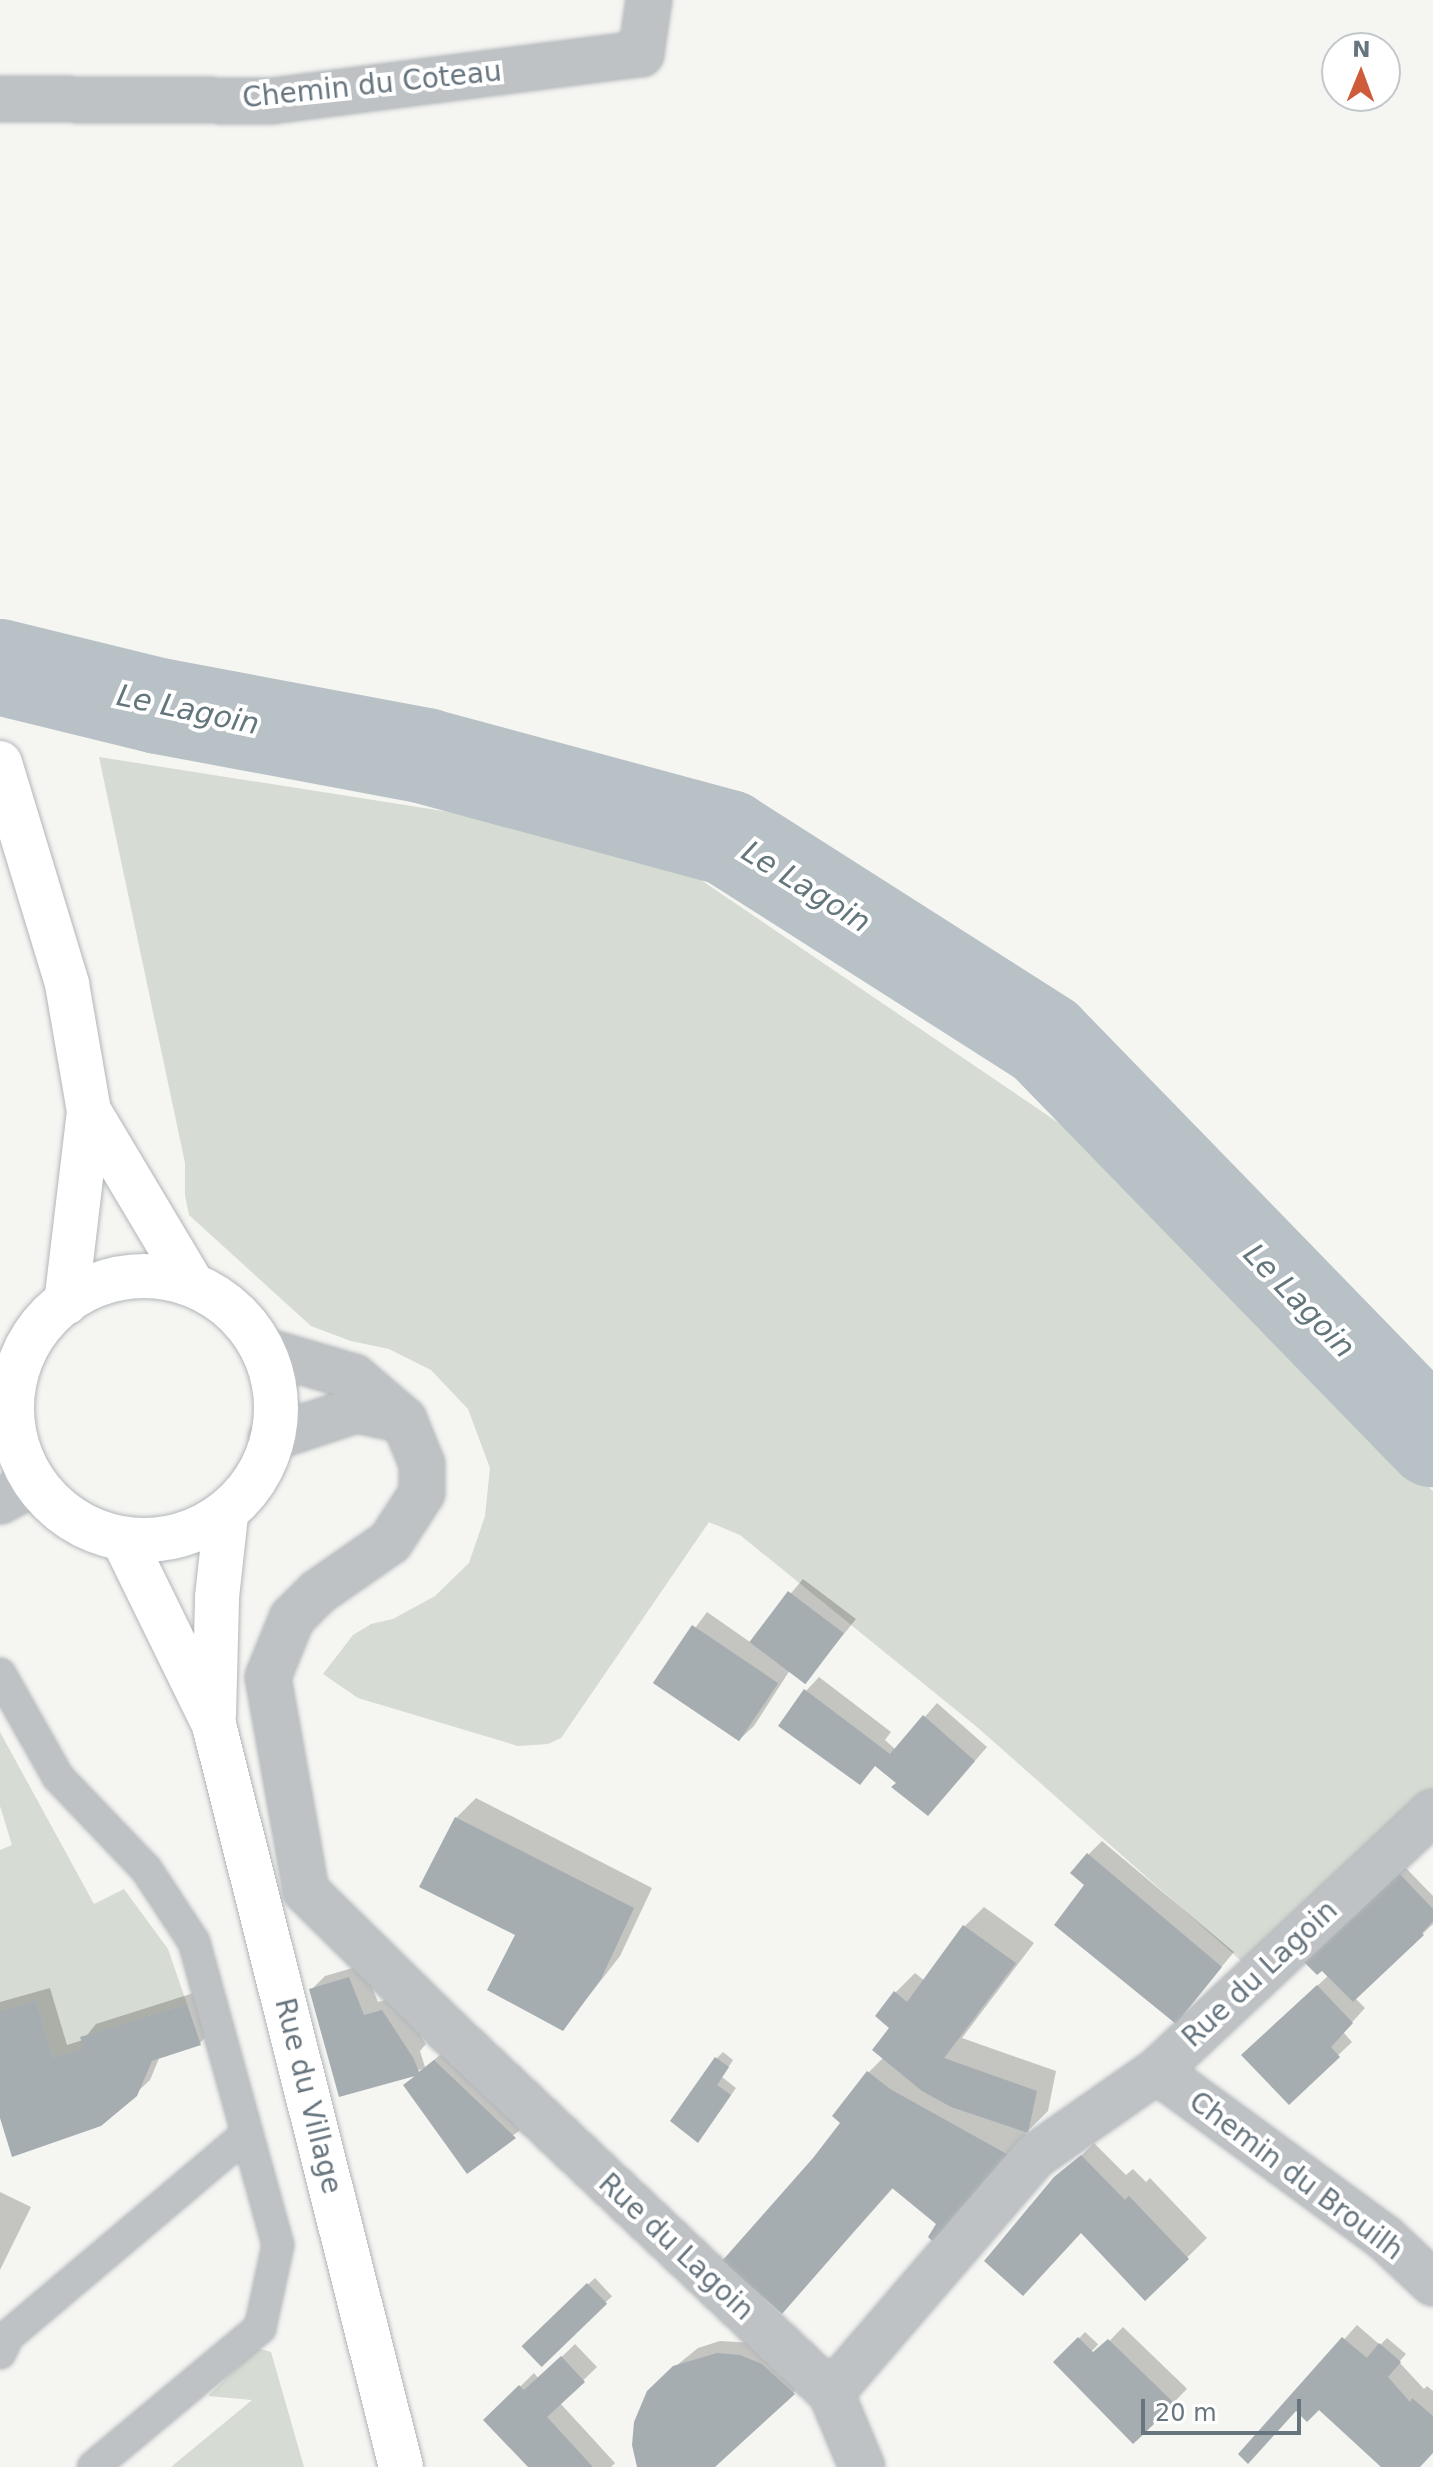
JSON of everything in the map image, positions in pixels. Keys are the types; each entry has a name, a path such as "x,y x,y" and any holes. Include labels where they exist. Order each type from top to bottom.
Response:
{"main road":[{"path":"0,763 67,984 89,1111 66,1303"},
{"path":"89,1111 191,1282"},
{"path":"134,1274 191,1282 236,1310 266,1351 278,1408 261,1474 226,1515 170,1540 124,1541 70,1520 17,1492 8,1373 44,1317 97,1282 134,1274"},
{"name":"Rue du Village","path":"214,1725 217,1597 226,1515"},
{"name":"Rue du Village","path":"124,1541 214,1725 401,2467"}],"street":[{"name":"Chemin du Coteau","path":"0,99 272,101 641,54 649,0"},
{"name":"Rue du Lagoin","path":"266,1351 354,1377 404,1420 422,1464 422,1493 390,1542 318,1592 292,1618 268,1677 306,1891 448,2031 831,2393 1035,2156 1157,2071 1433,1812"},
{"path":"271,1438 356,1410 404,1420"},
{"name":"Chemin du Brouilh","path":"1157,2071 1385,2238 1433,2283"},
{"path":"831,2393 862,2467"}],"lane":[{"path":"0,1674 58,1777 146,1869 194,1942 278,2245 260,2328 93,2467"},
{"path":"0,2353 8,2336 247,2134"}],"shaded area":[{"path":"99,757 538,826 692,874 1078,1136 1211,1264 1322,1383 1433,1491 1433,1789 1247,1966 977,1727 740,1535 709,1522 561,1738 548,1744 518,1746 358,1698 323,1674 353,1635 371,1624 393,1619 435,1596 469,1563 485,1516 490,1468 468,1409 431,1370 389,1349 351,1341 311,1326 189,1215 185,1195 185,1163"},
{"path":"0,1732 94,1904 124,1889 168,1949 187,2004 81,2037 84,2048 53,2057 36,2000 0,2011 0,1850 12,1845 0,1806"},
{"path":"257,2348 271,2352 304,2467 171,2467 252,2400 208,2396"}],"building":[{"path":"788,1591 844,1633 805,1684 749,1642"},
{"path":"692,1625 778,1683 739,1741 653,1683"},
{"path":"804,1689 890,1754 923,1715 975,1761 928,1816 891,1787 896,1783 875,1766 860,1785 778,1726"},
{"path":"455,1817 634,1908 601,1979 563,2031 487,1990 515,1935 419,1887"},
{"path":"1087,1853 1222,1967 1176,2024 1054,1925 1084,1885 1070,1873"},
{"path":"1394,1868 1433,1909 1433,1921 1422,1933 1424,1935 1353,2002 1322,1971 1317,1975 1299,1957"},
{"path":"963,1925 1016,1963 944,2058 1037,2091 1028,2133 951,2107 922,2091 872,2050 889,2028 875,2016 894,1991 907,2002"},
{"path":"349,1977 364,2015 382,2010 419,2072 434,2060 516,2138 467,2174 403,2085 415,2076 339,2097 309,1989"},
{"path":"1317,1985 1353,2023 1331,2047 1340,2057 1289,2105 1241,2055"},
{"path":"36,2000 53,2057 84,2048 80,2037 187,2004 201,2045 152,2061 137,2096 101,2126 12,2157 0,2118 0,2011"},
{"path":"715,2057 729,2067 717,2085 731,2095 698,2143 670,2121"},
{"path":"867,2071 890,2089 1021,2162 942,2249 928,2237 936,2224 892,2188 782,2314 722,2261 840,2123 832,2116"},
{"path":"1081,2155 1125,2200 1129,2196 1189,2259 1145,2301 1081,2233 1023,2296 984,2261 1054,2177"},
{"path":"587,2283 607,2304 542,2367 522,2346"},
{"path":"1078,2337 1093,2352 1108,2339 1175,2404 1133,2444 1053,2362"},
{"path":"1342,2337 1367,2358 1379,2343 1401,2362 1388,2377 1410,2402 1412,2398 1433,2416 1433,2453 1420,2467 1381,2467 1319,2410 1307,2422 1296,2411 1248,2464 1238,2454"},
{"path":"717,2353 740,2355 762,2364 795,2394 715,2467 637,2467 632,2445 634,2422 647,2391 673,2366"},
{"path":"561,2356 585,2382 547,2417 593,2467 528,2467 483,2420 519,2385 524,2390"}],"waterway":[{"name":"Le Lagoin","path":"0,667 159,706 425,756 728,838 1045,1040 1433,1439"}]}
